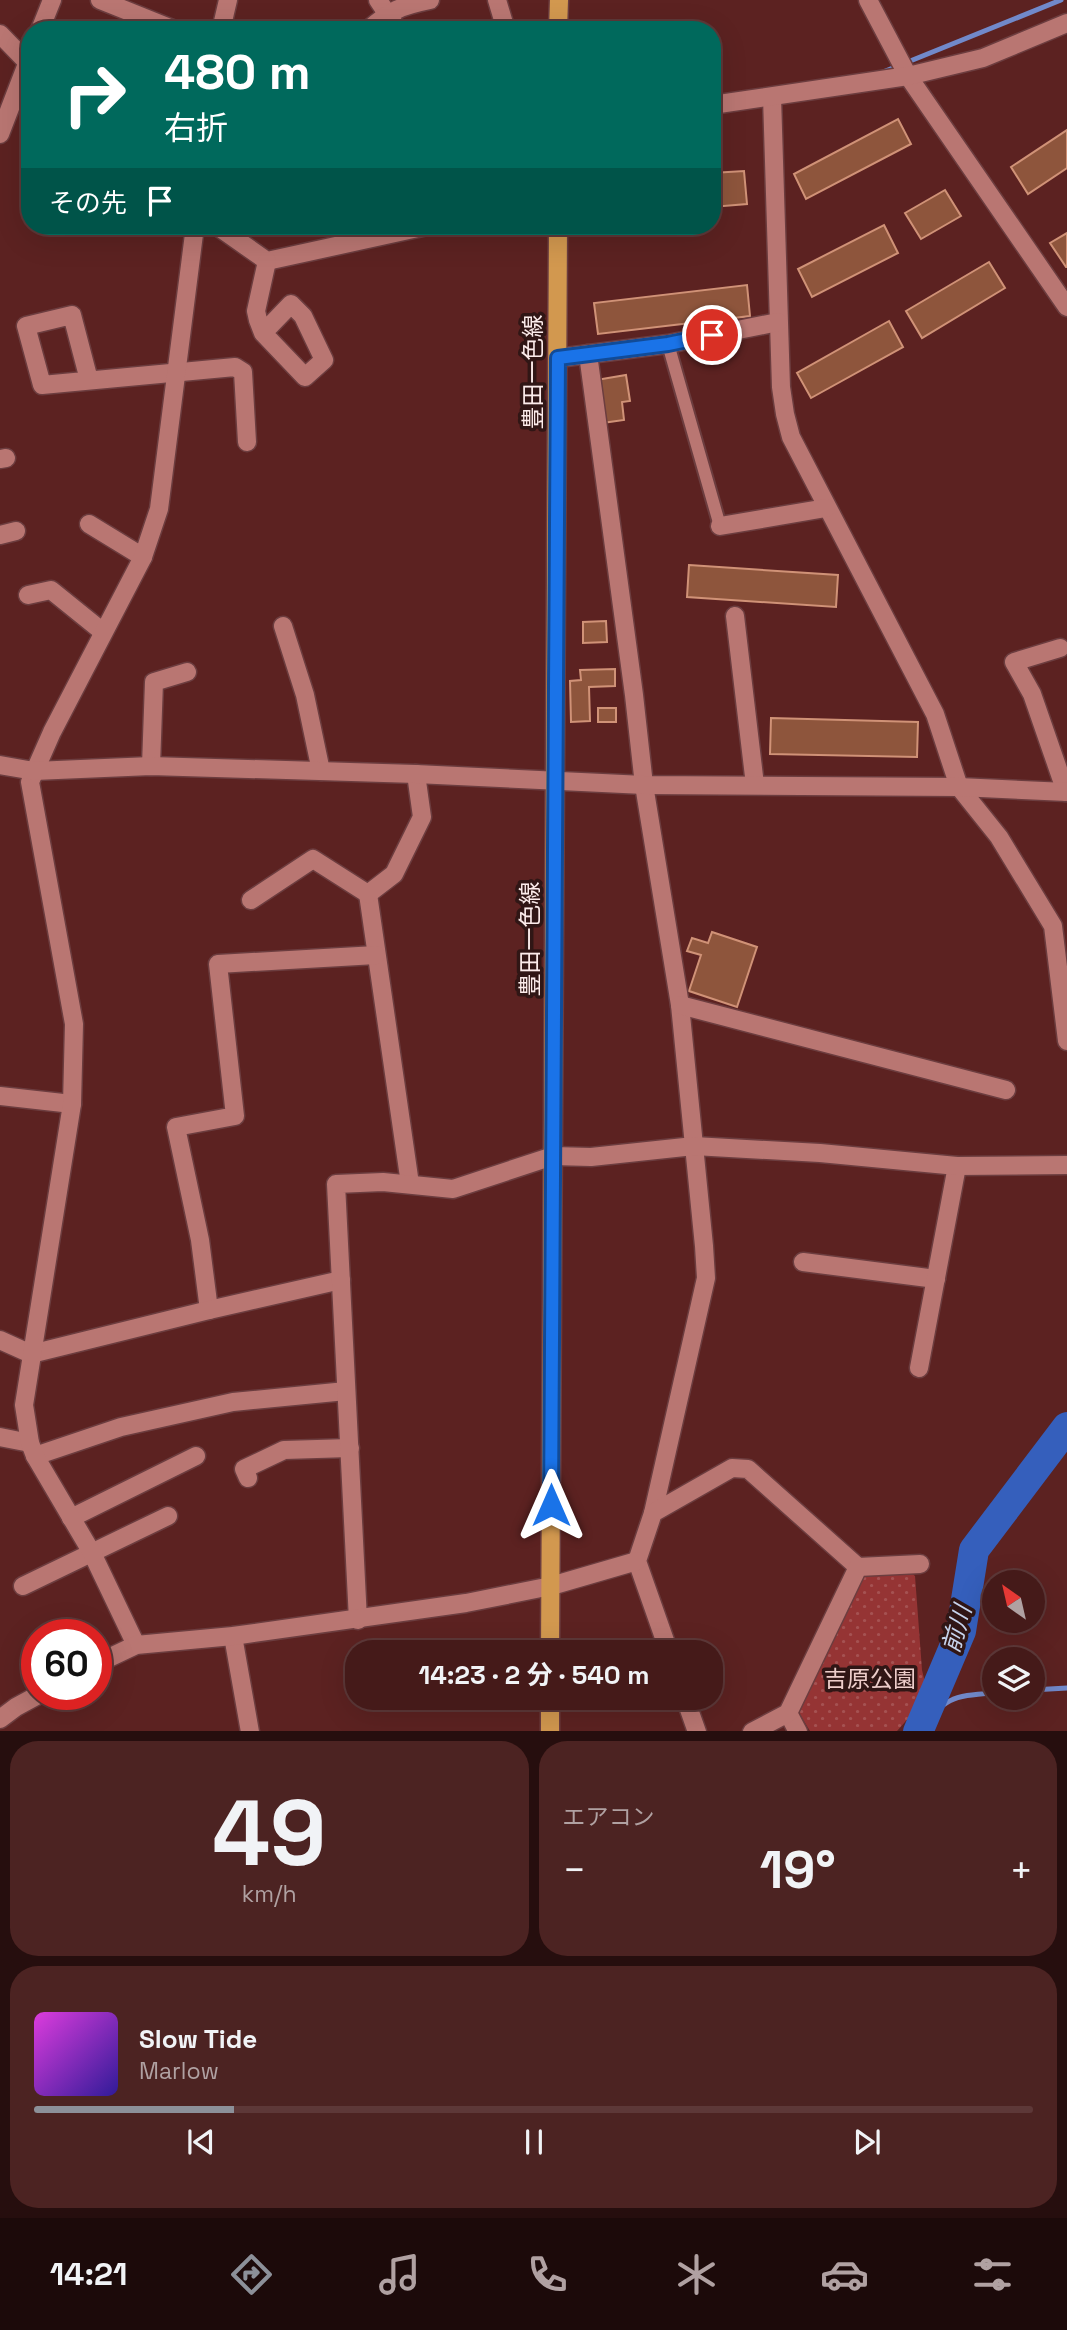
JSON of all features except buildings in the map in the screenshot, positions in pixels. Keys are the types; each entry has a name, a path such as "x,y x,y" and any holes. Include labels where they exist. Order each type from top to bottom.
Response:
{"main road":[{"path":"558,21 559,0"},
{"name":"豊田一色線","path":"550,1640 558,235"},
{"path":"550,1710 550,1731"}],"street":[{"path":"44,21 52,0"},
{"path":"100,0 152,21"},
{"path":"223,21 228,0"},
{"path":"383,7 430,0"},
{"path":"497,0 503,21"},
{"path":"868,0 908,76 1067,307"},
{"path":"721,104 908,76 983,58 1067,23"},
{"path":"0,34 21,54"},
{"path":"0,134 21,81"},
{"path":"772,97 778,321 785,414 791,437 935,714 959,786 999,837 1053,926 1067,1041"},
{"path":"136,1645 92,1553 33,1450 24,1405 72,1104 74,1024 30,782 143,557 159,509 194,235"},
{"path":"230,235 267,261 386,235"},
{"path":"263,333 256,311 267,261"},
{"path":"89,380 72,315 26,326 42,385 235,367 243,372 247,442"},
{"path":"558,358 668,344 778,321"},
{"path":"668,344 720,526 826,508"},
{"path":"588,354 644,785 680,1005 706,1278 653,1513 637,1562 665,1640"},
{"path":"89,524 143,557"},
{"path":"28,595 51,590 103,632"},
{"path":"735,616 755,785"},
{"path":"283,626 305,695 321,771"},
{"path":"0,765 34,771 151,766 416,774 644,785 959,786 1066,792 1032,694 1014,663 1060,648"},
{"path":"151,766 154,682 187,672"},
{"path":"368,894 394,874 422,817 416,774"},
{"path":"251,900 313,859 368,894"},
{"path":"368,894 410,1184"},
{"path":"209,1310 200,1240 176,1127 235,1116 218,964 376,955"},
{"path":"680,1005 1006,1090"},
{"path":"0,1096 72,1104"},
{"path":"358,1620 336,1184 383,1182 453,1189 554,1156 591,1157 694,1146 820,1153 957,1166 1067,1165"},
{"path":"919,1368 957,1166"},
{"path":"803,1262 936,1279"},
{"path":"0,1340 32,1354 341,1280"},
{"path":"0,1437 33,1450 233,1402 346,1391"},
{"path":"248,1478 244,1469 284,1450 350,1448"},
{"path":"71,1518 196,1456"},
{"path":"653,1513 732,1468 748,1469 858,1567 920,1564"},
{"path":"23,1586 168,1516"},
{"path":"112,1656 136,1645 233,1636 466,1603 551,1586 637,1562"},
{"path":"752,1731 788,1713 858,1567"},
{"path":"233,1636 250,1731"},
{"path":"0,1719 21,1706"},
{"path":"689,1710 697,1731"},
{"path":"788,1713 798,1731"}],"green space":[{"name":"吉原公園","path":"910,1572 915,1576 922,1670 928,1696 897,1731 810,1731 799,1713 800,1700 861,1579 871,1573"}],"waterway":[{"path":"883,72 1061,0"},
{"name":"前川","path":"918,1731 961,1631 974,1550 1067,1427"},
{"path":"1045,1689 1067,1688"},
{"path":"918,1731 935,1712 950,1701 982,1694"}],"route":[{"path":"551,1505 558,358 668,344 712,335"}]}
